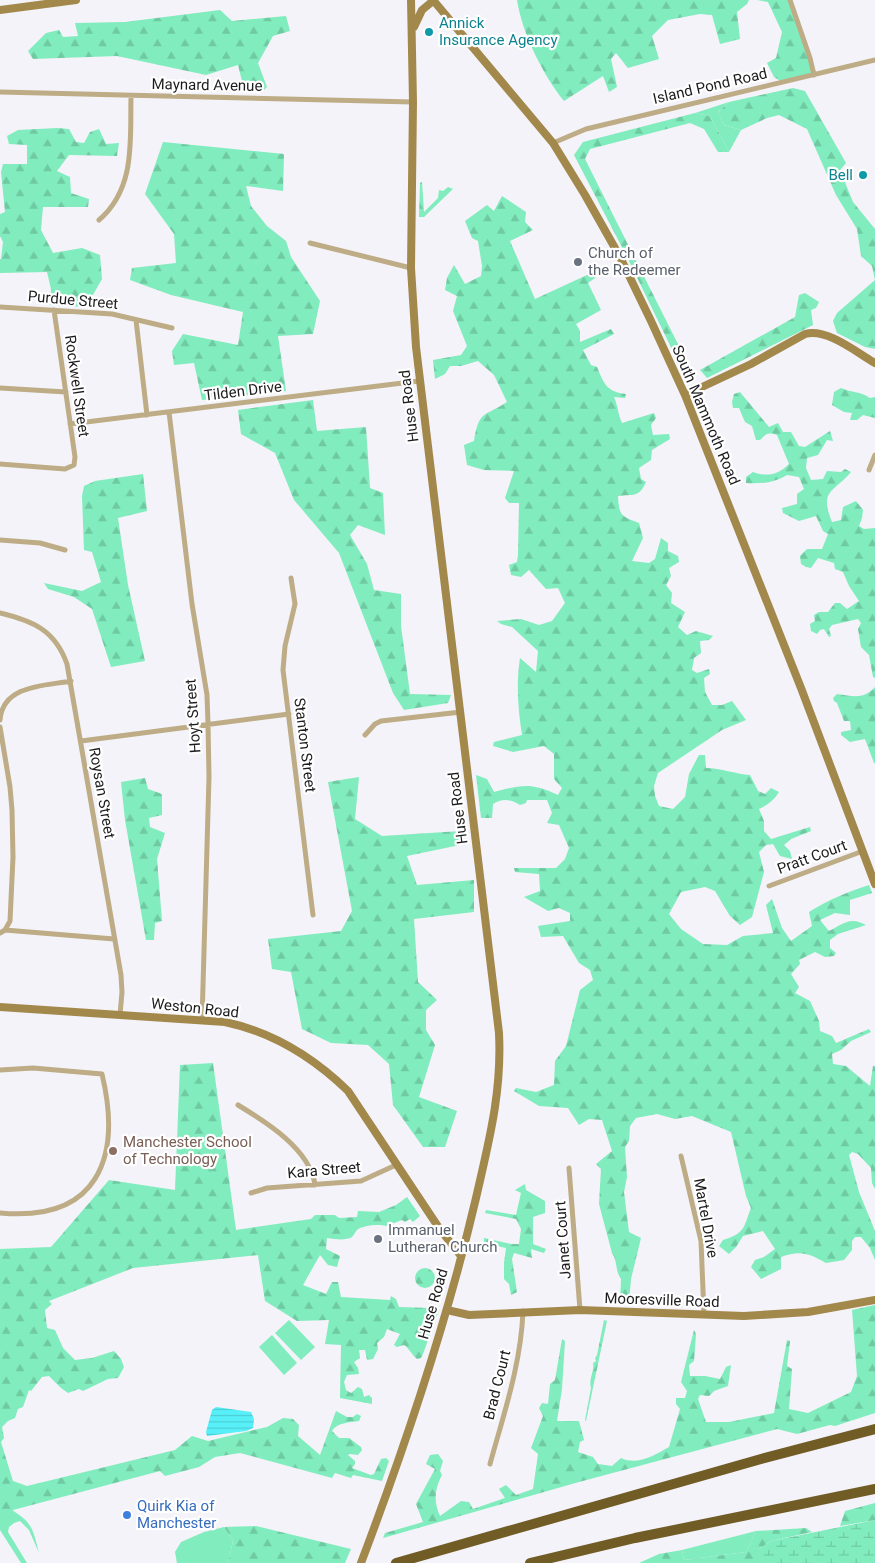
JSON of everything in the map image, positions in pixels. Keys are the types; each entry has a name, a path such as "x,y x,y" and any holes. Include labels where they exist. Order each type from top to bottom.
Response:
{"highway":[{"path":"396,1563 751,1462 875,1429"},
{"path":"530,1563 635,1538 875,1490"}],"street":[{"path":"0,10 76,0"},
{"name":"Huse Road","path":"361,1563 396,1467 447,1310 462,1256 495,1113 499,1087 500,1048 461,712 419,381 413,313 411,268 413,31 411,0"},
{"path":"411,11 418,0"},
{"name":"Huse Road","path":"413,31 420,14 433,0"},
{"name":"South Mammoth Road","path":"433,0 553,143 586,195 620,257 652,321 685,395 802,688 875,884"},
{"path":"790,0 814,75"},
{"name":"Island Pond Road","path":"553,143 586,129 875,60"},
{"name":"Maynard Avenue","path":"0,92 413,102"},
{"path":"99,220 108,212 125,182 130,151 131,96"},
{"path":"310,243 411,268"},
{"name":"Purdue Street","path":"0,307 112,314 172,328"},
{"name":"Rockwell Street","path":"0,464 65,469 74,465 75,457 54,310"},
{"path":"136,320 147,415"},
{"path":"685,395 751,364 805,334 813,332 828,335 875,363"},
{"name":"Tilden Drive","path":"70,424 419,381"},
{"path":"0,388 66,392"},
{"name":"Hoyt Street","path":"169,412 192,604 206,695 208,724 209,777 202,1021"},
{"path":"869,470 875,455"},
{"path":"0,540 40,543 65,550"},
{"name":"Stanton Street","path":"292,578 296,604 283,663 313,915"},
{"name":"Roysan Street","path":"0,613 32,622 46,631 64,657 81,741 114,939 121,984 122,1003 120,1015"},
{"path":"0,720 2,708 12,695 26,689 70,681"},
{"path":"365,735 375,724 381,721 461,712"},
{"path":"81,741 289,714"},
{"path":"0,726 10,787 14,834 11,916 10,921 2,931"},
{"name":"Pratt Court","path":"768,886 863,851"},
{"path":"2,931 114,939"},
{"name":"Weston Road","path":"0,1007 225,1022 257,1030 291,1048 331,1074 348,1091 439,1228 462,1256"},
{"path":"0,1070 33,1068 102,1074 108,1106 108,1129 104,1157 97,1178 92,1184 78,1197 49,1210 19,1214 0,1213"},
{"path":"238,1105 269,1126 291,1145 310,1167 315,1185"},
{"name":"Martel Drive","path":"681,1156 700,1242 704,1315"},
{"name":"Kara Street","path":"251,1192 261,1188 361,1181 396,1165"},
{"name":"Janet Court","path":"569,1168 580,1310"},
{"name":"Mooresville Road","path":"447,1310 469,1314 580,1310 744,1316 789,1314 875,1300"},
{"name":"Brad Court","path":"490,1464 518,1358 523,1312"}],"green space":[{"path":"517,0 749,0 737,12 740,39 720,44 712,15 700,14 668,20 652,36 659,59 628,68 616,53 611,59 617,87 609,92 603,76 564,101 548,79 534,53"},
{"path":"757,0 790,0 814,75 782,82 774,77 767,63 776,58 782,32 768,2"},
{"path":"220,10 232,21 286,16 290,31 273,36 258,63 267,87 263,91 243,85 238,65 206,75 117,56 33,59 28,51 46,33 59,30 63,37 78,36 75,23 125,22"},
{"path":"793,88 805,91 846,163 840,170 853,202 875,229 875,280 872,266 861,256 857,229 836,195 807,129 779,115 767,118 741,130 724,125 718,112 729,102"},
{"path":"729,102 718,112 724,125 741,130 729,152 710,116 695,113"},
{"path":"695,113 710,116 729,152 718,152 704,129 690,123 590,149 585,159 692,375 684,374 625,253 574,155 583,142"},
{"path":"69,129 76,142 84,143 90,132 99,129 106,144 119,143 117,156 69,155 57,171 70,177 71,193 89,199 88,207 43,207 41,230 53,253 82,248 100,255 102,279 86,307 50,305 51,289 47,272 0,273 3,242 0,236 0,214 5,212 1,172 3,164 27,164 27,145 9,144 7,136 18,130"},
{"path":"163,142 284,154 283,191 246,186 251,206 267,226 286,241 291,257 320,301 313,334 278,336 286,391 202,400 194,363 174,365 172,351 183,334 238,345 243,312 171,295 130,280 132,268 176,263 174,234 145,194"},
{"path":"422,182 424,212 438,198 439,190 443,191 448,187 453,189 424,217 419,217 420,183"},
{"path":"502,196 526,212 525,222 533,230 510,241 535,299 600,269 602,273 588,283 601,310 576,324 580,331 580,342 611,329 614,334 583,350 591,365 597,367 607,386 614,391 626,394 625,398 614,397 622,423 654,413 656,418 651,425 653,435 669,434 670,439 652,450 651,460 639,468 641,479 646,482 641,491 635,494 618,496 620,511 625,517 639,523 643,538 632,561 649,563 655,559 661,538 668,543 668,551 678,556 679,562 669,568 671,576 666,585 672,593 671,603 685,612 678,627 687,635 696,631 713,636 709,640 700,641 701,653 694,658 692,670 697,673 709,669 710,674 704,678 705,692 712,705 722,705 732,701 746,720 722,730 658,773 654,786 659,806 673,809 685,797 689,774 699,755 705,755 706,768 750,775 758,791 765,794 771,788 779,792 770,802 759,809 764,821 764,831 771,839 810,827 811,831 791,839 784,845 790,851 792,859 780,856 773,844 766,845 759,852 764,872 752,917 740,925 730,916 715,891 705,887 681,892 669,914 681,929 703,944 727,945 743,936 773,933 766,905 772,899 782,928 791,941 812,926 809,912 853,890 869,885 872,893 850,900 850,915 835,913 820,920 829,931 851,921 866,925 838,934 830,940 830,948 836,953 834,956 825,957 815,952 799,960 800,964 791,974 799,987 795,993 810,1001 819,1021 820,1031 832,1036 836,1043 869,1029 871,1032 851,1041 841,1050 832,1054 833,1064 846,1066 870,1086 873,1066 875,1066 875,1189 872,1183 871,1168 858,1154 852,1152 849,1155 859,1192 875,1231 875,1260 870,1248 861,1237 855,1237 852,1241 852,1250 844,1260 826,1263 804,1254 788,1255 781,1257 781,1269 761,1279 751,1267 755,1260 764,1257 775,1249 763,1231 743,1236 729,1254 719,1246 723,1240 736,1235 742,1229 751,1208 746,1196 731,1132 692,1116 675,1119 657,1114 636,1118 630,1126 629,1141 625,1147 627,1177 624,1192 629,1232 641,1238 631,1279 629,1303 620,1303 621,1279 599,1204 601,1169 596,1164 612,1151 602,1120 589,1119 579,1125 568,1108 539,1106 514,1091 516,1088 536,1092 554,1085 555,1061 566,1046 580,990 593,980 590,970 579,963 563,936 541,937 538,926 570,921 570,913 559,908 548,911 524,897 540,891 539,874 515,872 514,868 556,868 565,859 569,848 559,825 547,823 552,813 547,800 527,800 526,803 520,805 510,800 503,800 493,804 492,818 481,818 476,775 487,779 494,792 533,786 558,795 562,788 554,779 554,754 544,746 513,752 493,746 494,742 522,735 518,696 520,658 536,672 538,651 512,627 497,621 521,619 539,625 552,621 565,603 558,588 546,589 529,570 521,577 511,575 509,565 517,562 518,555 519,503 509,503 505,498 514,471 484,470 467,465 464,445 474,441 478,424 484,416 507,402 494,375 478,361 461,366 450,366 445,374 435,379 433,360 461,355 467,346 453,311 457,296 445,290 447,278 454,265 465,284 481,276 482,266 478,241 472,238 465,221 487,205 494,211"},
{"path":"875,280 875,349 865,347 837,333 833,321 837,313"},
{"path":"805,293 819,302 816,308 811,310 813,325 707,378 700,370 795,317 799,295"},
{"path":"841,388 870,398 875,397 875,418 863,415 857,420 850,420 852,413 844,412 832,405 834,392"},
{"path":"740,392 769,427 778,423 783,432 791,432 799,446 805,447 830,431 833,441 827,440 818,455 807,458 806,468 811,480 823,479 827,471 841,472 845,469 851,472 830,493 827,504 832,522 841,520 843,507 856,501 863,510 859,526 864,529 875,528 875,678 873,677 869,655 861,647 858,629 861,623 858,619 832,625 829,629 831,636 829,637 824,629 820,630 817,634 811,631 810,624 815,621 814,615 819,612 828,612 835,603 840,603 847,609 859,601 849,586 843,572 835,569 834,563 818,558 811,568 801,564 800,556 807,549 822,549 828,534 823,531 816,516 799,521 783,513 782,508 797,504 797,494 804,489 799,477 787,475 767,482 746,483 746,477 753,472 772,474 781,471 789,464 777,435 767,434 760,440 756,440 752,426 745,422 739,408 733,408 734,394"},
{"path":"313,400 317,431 366,427 370,488 383,493 385,535 358,525 350,535 367,564 374,590 401,594 401,626 410,694 451,695 448,703 404,710 393,693 339,553 294,500 275,453 241,434 238,410"},
{"path":"143,474 147,511 118,518 128,585 145,661 111,667 92,609 74,597 48,589 44,583 82,591 101,582 92,552 84,550 82,496 84,486 95,481"},
{"path":"875,687 874,763 865,739 850,742 841,735 841,732 851,730 850,721 844,721 833,698 837,694 853,696 866,694"},
{"path":"359,777 355,819 382,836 461,831 460,845 407,856 417,885 474,880 474,912 414,919 418,982 437,1000 426,1010 426,1030 435,1045 419,1097 457,1111 445,1147 423,1147 393,1105 389,1064 368,1045 331,1043 302,1029 291,972 272,969 268,939 341,931 352,911 328,782"},
{"path":"145,778 148,789 162,794 162,815 149,818 150,827 165,833 157,859 162,921 155,923 154,940 146,940 125,820 121,782"},
{"path":"213,1063 236,1230 311,1219 315,1215 335,1215 339,1218 357,1217 358,1211 379,1212 396,1205 407,1197 420,1216 413,1222 410,1219 386,1226 363,1227 357,1230 352,1237 346,1239 327,1238 326,1249 340,1256 337,1267 328,1265 320,1255 303,1285 326,1294 332,1282 338,1282 341,1297 390,1300 391,1296 396,1299 399,1307 439,1310 423,1354 421,1358 417,1359 404,1345 397,1347 394,1345 400,1334 387,1329 384,1337 377,1343 378,1349 373,1359 367,1360 365,1350 359,1350 360,1358 354,1362 359,1374 347,1375 344,1382 346,1390 351,1393 358,1387 362,1389 364,1397 369,1395 372,1398 372,1404 340,1398 341,1345 325,1344 329,1320 297,1321 265,1301 258,1255 133,1268 49,1301 52,1304 45,1310 47,1328 55,1330 63,1348 75,1360 92,1358 114,1351 121,1359 124,1367 118,1378 108,1379 83,1391 79,1389 68,1393 49,1376 42,1377 31,1391 29,1390 23,1407 18,1409 15,1418 8,1421 2,1427 4,1438 1,1442 13,1481 27,1486 175,1450 192,1436 208,1441 267,1427 283,1418 293,1419 299,1425 298,1436 320,1455 336,1411 347,1417 353,1417 357,1414 361,1416 359,1421 348,1422 334,1428 332,1431 339,1438 349,1438 361,1447 362,1450 358,1455 348,1455 355,1461 352,1468 371,1475 374,1474 381,1459 386,1458 389,1461 382,1481 353,1475 351,1478 335,1473 332,1478 240,1453 215,1457 199,1467 165,1476 160,1471 13,1510 11,1518 7,1521 0,1521 0,1249 51,1247 109,1180 175,1190 180,1065"},
{"path":"525,1184 526,1190 545,1201 545,1213 533,1217 533,1244 546,1249 544,1253 531,1249 532,1258 514,1253 512,1259 517,1292 511,1295 509,1284 504,1279 506,1248 484,1243 484,1238 519,1244 521,1229 516,1219 485,1213 486,1210 516,1215 521,1193 515,1190"},
{"path":"425,1268 432,1271 435,1278 432,1285 425,1288 418,1285 415,1278 418,1271"},
{"path":"875,1305 875,1413 835,1426 830,1425 797,1434 777,1429 579,1482 383,1538 385,1533 423,1522 416,1504 435,1469 426,1464 430,1455 438,1454 443,1461 440,1471 442,1475 436,1495 436,1505 440,1516 461,1501 469,1502 473,1509 505,1498 499,1489 506,1485 516,1495 533,1489 538,1454 531,1448 543,1416 539,1408 542,1403 548,1404 550,1384 555,1380 562,1339 565,1341 562,1389 557,1421 579,1421 584,1440 580,1442 578,1452 593,1457 598,1464 612,1466 621,1458 633,1461 640,1460 669,1447 680,1409 676,1404 676,1398 685,1398 687,1391 681,1382 694,1330 696,1334 694,1361 689,1365 690,1376 720,1379 726,1367 731,1365 728,1386 714,1391 709,1396 700,1395 698,1399 706,1422 729,1422 774,1413 787,1340 790,1341 787,1366 792,1369 789,1409 808,1413 851,1392 857,1376 852,1310"},
{"path":"289,1320 315,1347 301,1360 275,1333"},
{"path":"604,1320 607,1321 586,1421 593,1363 596,1361 595,1358"},
{"path":"272,1335 297,1363 284,1375 259,1347"},
{"path":"875,1503 875,1520 840,1526 845,1511"},
{"path":"12,1510 28,1523 35,1538 39,1553 29,1530 20,1521 9,1527 8,1532 27,1563 21,1563 0,1530 0,1521 7,1521"},
{"path":"875,1520 875,1563 758,1563 758,1550 771,1541"},
{"path":"256,1526 351,1549 345,1563 228,1563 233,1541 224,1527"},
{"path":"224,1527 233,1541 228,1563 177,1563 175,1552 181,1542 204,1532"},
{"path":"806,1528 812,1532 771,1541 758,1550 758,1563 639,1563 659,1554 682,1550 684,1560 746,1552 756,1531"},
{"path":"756,1531 746,1552 684,1560 682,1550"}],"water":[{"path":"216,1407 251,1412 254,1419 253,1428 246,1431 207,1436 206,1432 212,1410"}],"place":[{"name":"Annick Insurance Agency","path":"429,32"},
{"name":"Bell","path":"863,175"},
{"name":"Church of the Redeemer","path":"578,262"},
{"name":"Manchester School of Technology","path":"113,1151"},
{"name":"Immanuel Lutheran Church","path":"378,1239"},
{"name":"Quirk Kia of Manchester","path":"127,1515"}]}
